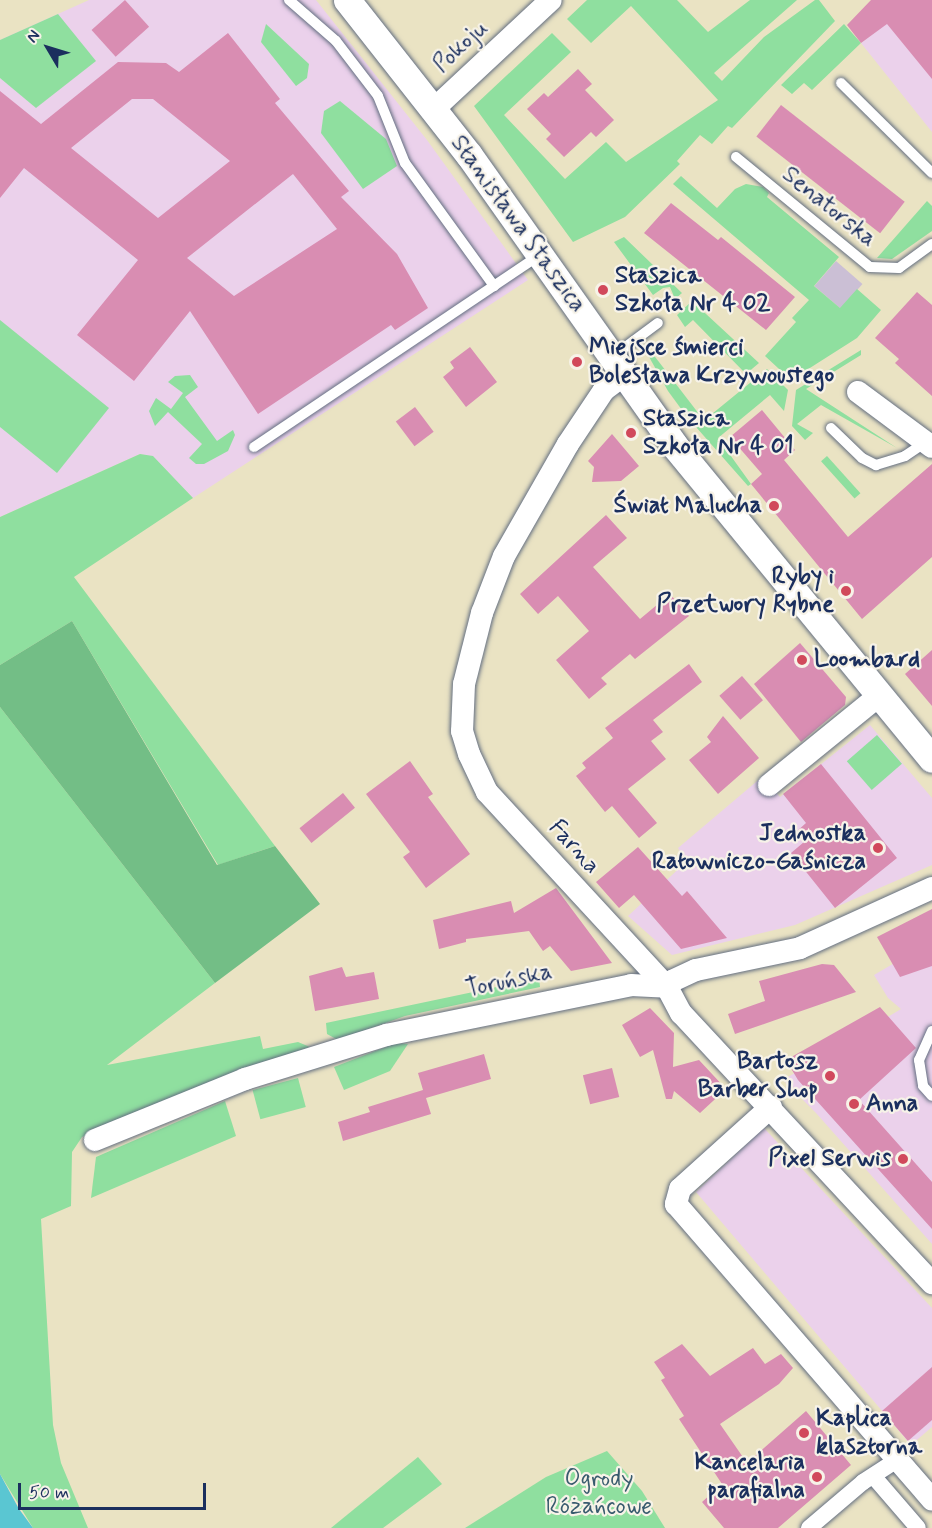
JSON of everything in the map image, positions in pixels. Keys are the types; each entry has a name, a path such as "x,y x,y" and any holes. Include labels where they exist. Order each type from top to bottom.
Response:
{"street":[{"name":"Stanisława Staszica","path":"347,0 435,108 674,445 881,694 932,759"},
{"name":"Pokoju","path":"435,108 551,0"},
{"name":"Farna","path":"618,366 568,444 504,556 471,649 462,731 487,792 668,987 681,1013 771,1107 932,1283"},
{"path":"858,392 929,444"},
{"path":"769,786 881,694"},
{"path":"668,987 672,981 696,970 800,948 932,888"},
{"name":"Toruńska","path":"94,1140 245,1079 386,1035 631,985 668,987"},
{"path":"771,1107 675,1195 676,1204 897,1460 928,1489"},
{"path":"809,1528 897,1460"},
{"path":"874,1476 918,1528"}],"lane":[{"path":"289,0 336,41 378,96 405,163 494,286"},
{"path":"841,83 932,173"},
{"name":"Senatorska","path":"736,157 870,267 899,268 932,244"},
{"path":"254,447 540,255"},
{"path":"618,366 658,323"},
{"path":"831,428 862,458 876,465 905,456 929,444"},
{"path":"932,1031 919,1059 923,1086 932,1096"}],"shaded area":[{"path":"89,0 316,0 427,140 528,280 193,498 153,457 140,454 0,517 0,40"},
{"path":"914,0 932,0 932,132 861,43"},
{"path":"836,261 862,284 841,309 814,286"},
{"path":"870,725 932,798 932,865 795,925 672,955 628,916 686,862 678,848 762,777 780,797"},
{"path":"932,941 932,1244 816,1113 783,1080 901,1009 888,998 874,975"},
{"path":"764,1128 932,1308 932,1427 911,1445 696,1192"}],"green space":[{"path":"587,0 677,0 708,32 750,0 797,0 714,73 722,81 764,37 815,0 819,0 835,21 732,128 728,126 712,144 700,135 677,161 680,164 625,217 573,242 474,106 552,33 571,52 504,115 565,179 606,142 626,162 718,100 631,6 591,43 567,19"},
{"path":"58,14 96,61 36,108 0,78 0,40"},
{"path":"266,24 309,64 307,78 296,86 261,42"},
{"path":"844,24 861,43 812,90 804,83 792,94 781,85"},
{"path":"340,101 386,139 397,166 363,189 321,133 324,111"},
{"path":"681,176 717,208 735,189 746,184 763,187 769,193 767,197 839,257 814,286 840,308 857,289 881,310 857,338 791,380 765,356 796,322 792,318 809,300 673,184"},
{"path":"927,201 932,206 932,231 892,259 877,258"},
{"path":"624,237 682,293 675,299 670,287 663,288 653,295 614,242"},
{"path":"692,301 759,363 746,374 693,320 685,327 677,315"},
{"path":"0,320 109,408 57,473 0,427"},
{"path":"649,349 699,414 690,421 668,391 648,355"},
{"path":"861,350 861,355 806,389 897,448 821,405 797,424 813,433 805,440 792,426 796,390"},
{"path":"767,369 788,390 784,411 770,395 718,438 751,484 748,486 696,427"},
{"path":"190,375 198,387 185,397 217,441 233,430 235,435 228,451 204,464 196,464 189,458 202,444 168,412 155,426 149,411 156,398 171,409 183,393 168,382 175,376"},
{"path":"140,454 153,456 193,498 74,577 275,846 218,865 72,621 0,665 0,517"},
{"path":"827,456 860,493 855,499 821,461"},
{"path":"72,621 217,865 275,846 320,904 215,983 0,707 0,665"},
{"path":"0,707 215,983 107,1065 260,1036 263,1049 298,1042 310,1047 82,1137 72,1152 71,1206 41,1219 53,1425 61,1463 88,1528 33,1528 0,1474"},
{"path":"877,735 902,764 872,790 847,761"},
{"path":"539,978 540,987 405,1016 338,1040 327,1034 326,1023"},
{"path":"396,1043 408,1044 390,1071 344,1090 334,1067"},
{"path":"298,1078 306,1107 260,1119 253,1090"},
{"path":"225,1101 236,1136 91,1198 96,1157"},
{"name":"Ogrody Różańcowe","path":"607,1451 642,1491 665,1528 465,1528 546,1477"},
{"path":"418,1457 442,1484 383,1528 331,1528"}],"water":[{"path":"0,1474 19,1509 33,1528 0,1528"}],"building":[{"path":"125,0 149,27 116,57 92,30"},
{"path":"871,0 932,0 932,79 887,24 861,43 847,25"},
{"path":"228,33 280,99 275,103 349,191 341,197 397,254 428,308 395,330 391,325 258,414 190,311 134,381 77,335 138,260 24,168 0,198 0,91 41,124 118,62 166,63 179,72","holes":["132,99 153,99 230,161 158,218 71,148","293,174 337,229 234,296 187,258"]},
{"path":"578,69 592,84 585,90 614,120 596,137 591,132 564,157 546,139 551,134 527,109 544,93 548,97"},
{"path":"781,105 905,202 880,233 756,137"},
{"path":"671,203 718,240 721,237 795,297 766,330 644,233"},
{"path":"917,292 932,305 932,396 895,363 899,359 875,338"},
{"path":"470,347 497,382 466,407 443,377 454,368 450,362"},
{"path":"415,407 434,432 414,446 396,421"},
{"path":"762,410 795,450 784,460 848,537 932,464 932,557 862,619 751,484 762,474 730,437"},
{"path":"612,434 639,466 621,481 592,482 594,467 588,461"},
{"path":"606,515 627,538 593,567 640,619 670,594 689,616 635,659 630,654 601,678 607,684 589,699 556,660 589,631 558,596 538,614 520,594"},
{"path":"800,643 846,697 845,705 801,742 754,684"},
{"path":"932,650 932,706 905,674"},
{"path":"689,664 702,682 653,720 663,732 651,741 666,759 628,789 657,823 639,838 612,806 605,812 576,776 586,768 582,763 613,738 605,728"},
{"path":"742,676 763,700 740,720 719,696"},
{"path":"723,716 759,758 718,794 689,760 711,742 707,737"},
{"path":"410,761 433,794 428,797 470,854 426,888 403,857 410,852 366,794"},
{"path":"821,764 897,858 835,908 791,853 804,842 796,832 806,823 783,794"},
{"path":"343,793 355,808 311,843 299,828"},
{"path":"638,847 682,896 687,891 727,938 681,949 634,895 619,908 596,882"},
{"path":"556,888 612,963 571,971 550,946 543,951 529,931 466,939 466,942 439,949 433,920 511,901 514,913"},
{"path":"932,909 932,966 900,977 877,937"},
{"path":"822,964 834,965 856,992 735,1034 728,1014 765,1001 759,981"},
{"path":"342,967 346,977 374,972 379,999 315,1011 309,976"},
{"path":"880,1007 916,1048 859,1100 932,1182 932,1229 798,1080 786,1060"},
{"path":"650,1008 674,1033 673,1067 699,1060 726,1089 700,1113 674,1091 672,1099 666,1099 653,1050 640,1057 622,1025"},
{"path":"484,1054 491,1079 426,1098 431,1114 343,1141 338,1122 370,1112 368,1107 423,1090 418,1073"},
{"path":"612,1068 619,1097 590,1104 583,1075"},
{"path":"682,1344 710,1376 753,1348 765,1364 781,1354 793,1368 779,1384 720,1424 747,1463 806,1411 851,1465 778,1528 724,1528 702,1502 722,1484 679,1419 684,1416 661,1380 665,1378 654,1362"},
{"path":"932,1367 932,1420 908,1441 882,1411"}],"place":[{"name":"Staszica Szkoła Nr 4 02","path":"603,290"},
{"name":"Miejsce śmierci Bolesława Krzywoustego","path":"577,362"},
{"name":"Staszica Szkoła Nr 4 01","path":"631,433"},
{"name":"Świat Malucha","path":"774,506"},
{"name":"Ryby i Przetwory Rybne","path":"846,591"},
{"name":"Loombard","path":"802,660"},
{"name":"Jednostka Ratowniczo-Gaśnicza","path":"878,848"},
{"name":"Bartosz Barber Shop","path":"830,1076"},
{"name":"Anna","path":"854,1104"},
{"name":"Pixel Serwis","path":"903,1159"},
{"name":"Kaplica klasztorna","path":"804,1433"},
{"name":"Kancelaria parafialna","path":"817,1477"}]}
